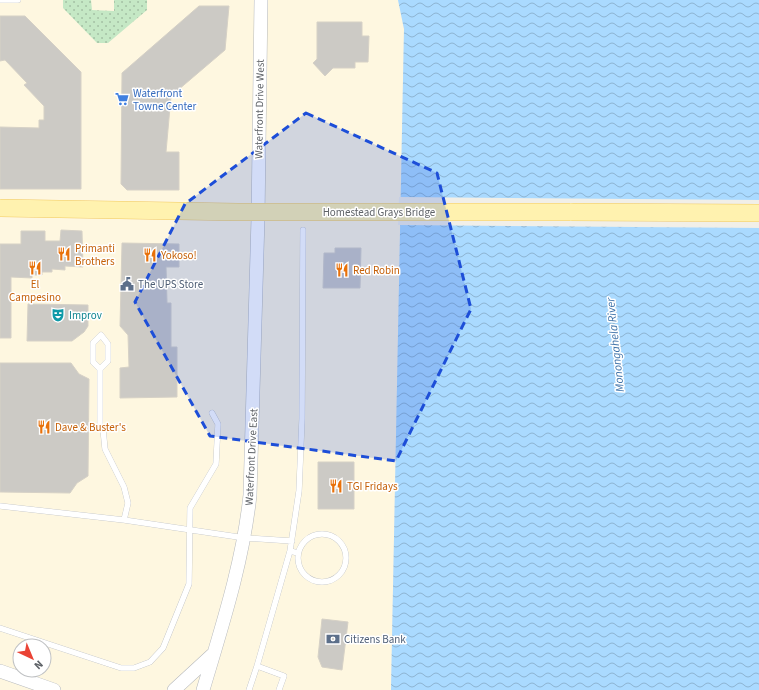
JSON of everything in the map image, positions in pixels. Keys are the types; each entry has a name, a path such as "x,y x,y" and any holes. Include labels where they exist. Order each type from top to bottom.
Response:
{"main road":[{"name":"Homestead Grays Bridge","path":"0,208 238,212 759,213"}],"street":[{"name":"Waterfront Drive West","path":"258,218 261,0"},
{"name":"Waterfront Drive East","path":"203,690 245,538 250,495 258,218"},
{"path":"174,690 214,654"},
{"path":"0,671 54,690"}],"lane":[{"path":"0,0 18,0"},
{"path":"249,690 290,551 299,491 302,419 303,230"},
{"path":"100,369 108,361 108,344 101,335 93,343 93,362 100,369 100,428 103,430 105,449 124,487 128,503 124,520"},
{"path":"0,628 121,668 134,668 150,662 163,648 189,584 190,508 216,464 218,424 212,413"},
{"path":"0,506 124,520 245,538 292,540"},
{"path":"327,533 339,539 346,550 347,562 340,576 325,583 310,580 299,568 298,553 304,541 314,534 327,533"},
{"path":"290,551 298,553"},
{"path":"257,666 284,676 279,690"}],"highlighted area":[{"path":"306,113 437,173 471,309 396,461 210,436 135,302 185,204"}],"shaded area":[{"path":"0,0 398,0 404,29 391,690 0,690"}],"green space":[{"path":"63,0 91,0 92,10 114,11 114,0 147,0 147,10 108,43 97,43 63,8"}],"water":[{"name":"Monongahela River","path":"398,0 759,0 759,690 391,690 404,29"}],"pier":[{"path":"399,197 759,200 759,228 398,225"}],"building":[{"path":"199,6 229,6 225,50 171,96 166,152 179,152 179,190 127,190 121,184 122,73"},
{"path":"0,16 25,16 81,72 81,189 0,189 0,127 39,128 39,120 44,120 44,106 24,85 27,83 5,60 0,61"},
{"path":"317,22 362,22 362,36 369,36 368,62 355,62 355,68 333,68 325,76 313,63 317,59"},
{"path":"61,230 82,231 83,267 65,266 65,270 52,269 52,272 42,272 42,275 32,275 32,278 11,277 11,338 0,338 0,244 21,244 21,231 45,231 45,241 60,241"},
{"path":"122,243 179,244 179,267 166,267 167,303 171,303 171,347 177,347 177,397 120,398 120,368 129,367 128,335 120,326"},
{"name":"Red Robin","path":"335,248 361,248 360,288 323,288 324,253 335,253"},
{"name":"Improv","path":"28,304 88,305 88,326 84,332 72,341 27,341"},
{"name":"Dave & Buster's","path":"0,363 71,363 79,374 89,379 88,476 77,483 70,493 0,492"},
{"name":"TGI Fridays","path":"318,462 354,462 354,509 318,509"},
{"name":"Citizens Bank","path":"322,619 348,622 342,670 322,667 318,657"}],"place":[{"name":"Waterfront Towne Center","path":"122,99"},
{"name":"Primanti Brothers","path":"64,254"},
{"name":"Yokoso!","path":"150,255"},
{"name":"El Campesino","path":"35,268"},
{"name":"Red Robin","path":"342,270"},
{"name":"The UPS Store","path":"127,284"},
{"name":"Improv","path":"58,315"},
{"name":"Dave & Buster's","path":"44,427"},
{"name":"TGI Fridays","path":"336,486"},
{"name":"Citizens Bank","path":"333,639"}]}
